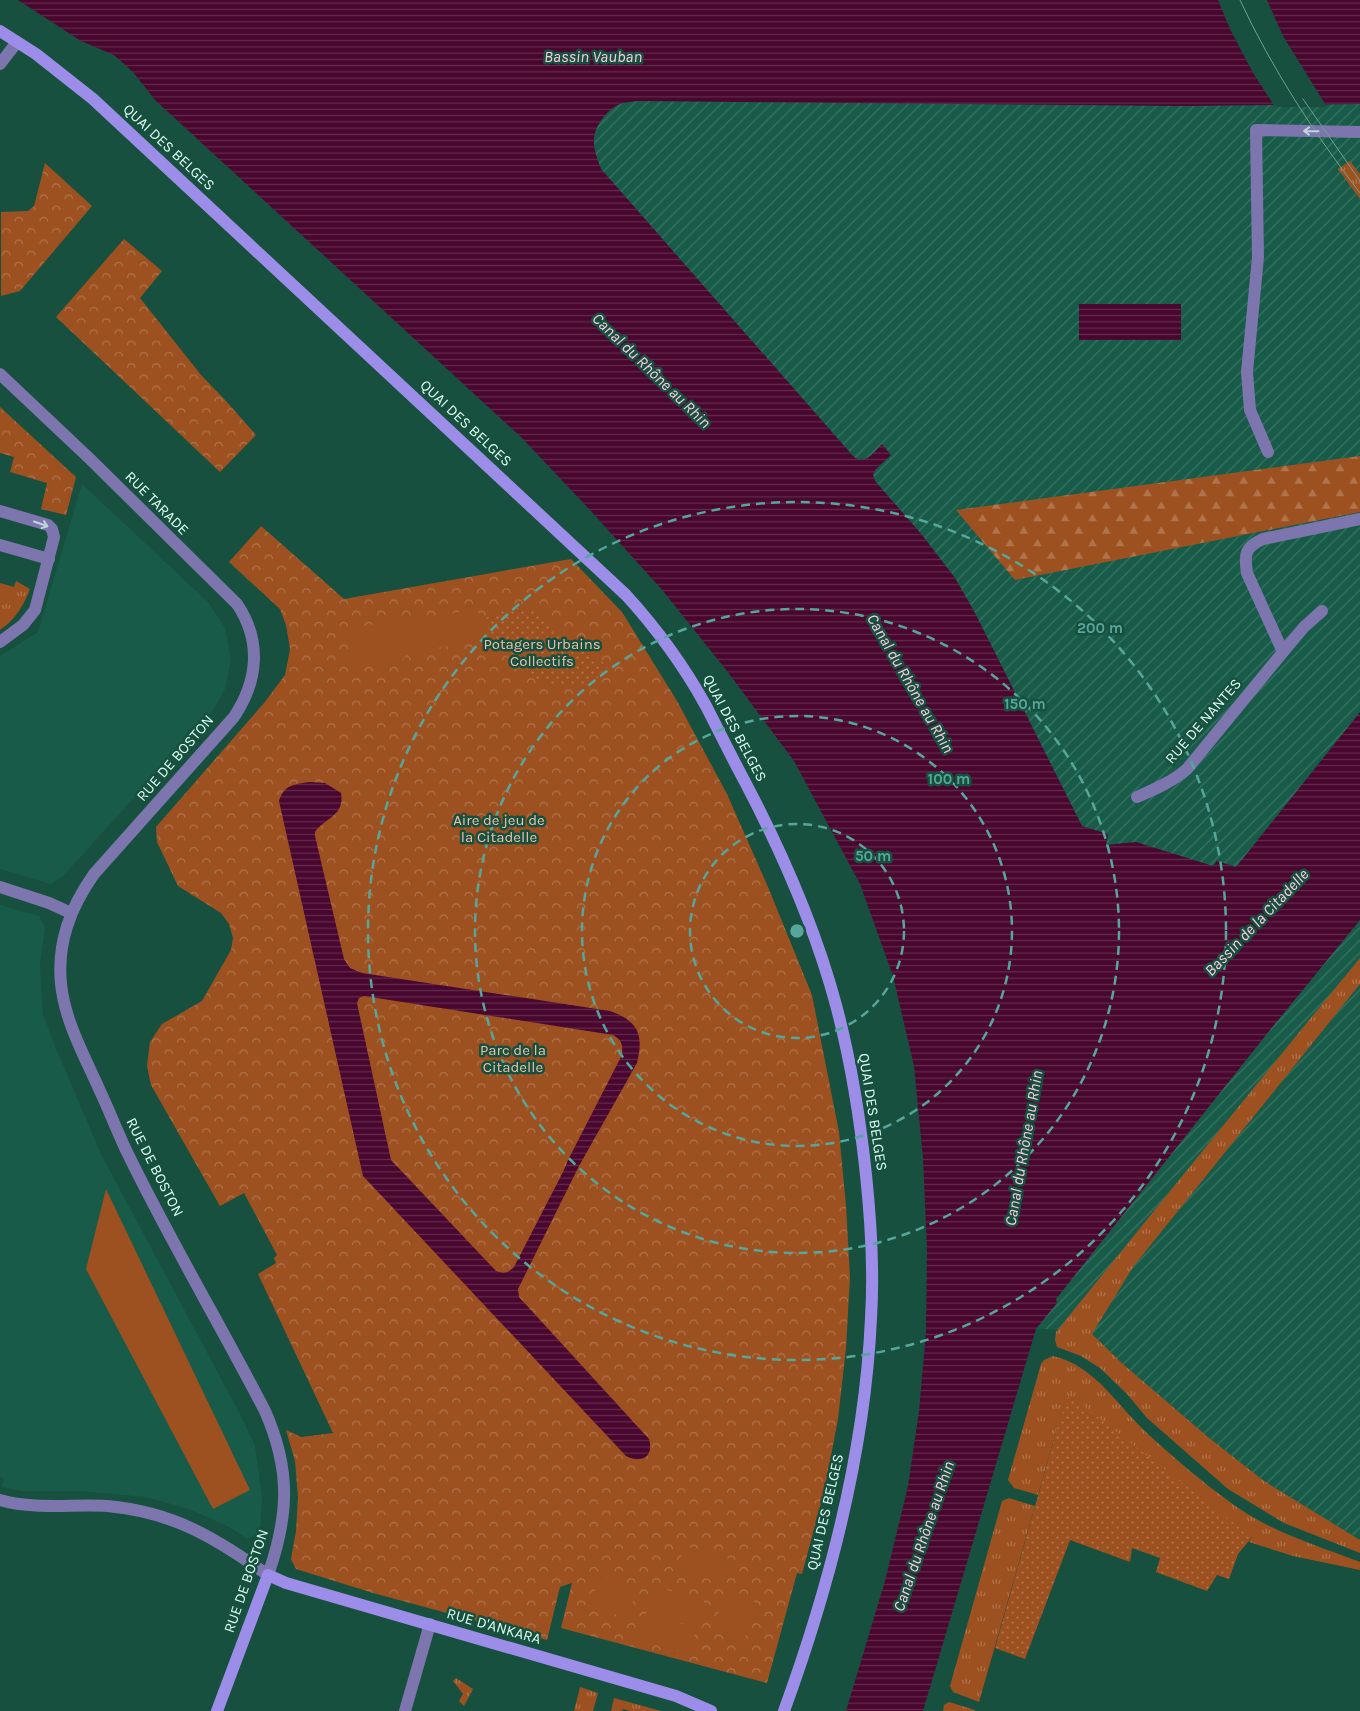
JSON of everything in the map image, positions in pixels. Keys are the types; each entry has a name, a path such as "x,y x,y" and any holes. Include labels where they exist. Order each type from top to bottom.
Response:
{"main road":[{"name":"QUAI DES BELGES","path":"0,32 36,54 93,99 626,595 647,618 667,645 705,705 784,860 813,933 836,1005 848,1054 862,1136 872,1260 872,1316 868,1366 853,1470 828,1572 784,1711"},
{"name":"RUE D'ANKARA","path":"268,1575 286,1583 676,1696 711,1711"},
{"name":"RUE DE BOSTON","path":"217,1711 268,1575"}],"street":[{"path":"0,64 17,42"},
{"path":"1268,452 1250,410 1247,372 1258,257 1256,130 1360,132"},
{"name":"RUE TARADE","path":"0,374 90,459 237,604 251,630 254,651 253,674"},
{"path":"0,511 48,525 52,529 54,537 34,610 23,625 0,642"},
{"path":"1283,652 1246,573 1244,559 1248,549 1263,539 1360,519"},
{"path":"0,545 48,559"},
{"name":"RUE DE NANTES","path":"1137,797 1165,785 1187,769 1304,627 1322,611"},
{"name":"RUE DE BOSTON","path":"253,674 247,694 234,717 94,874 83,890 71,913 64,939 61,975 63,997 74,1030 126,1150 262,1405 277,1442 283,1474 284,1511 278,1546 268,1575"},
{"path":"0,887 49,902 71,913"},
{"path":"0,1500 33,1505 106,1506 150,1513 172,1520 210,1537 268,1575"},
{"path":"406,1711 430,1624"}],"shaded area":[{"path":"450,0 1360,0 1360,1540 1264,1481 1208,1437 1124,1365 1087,1330 1036,1329 1082,826 975,613 955,578 922,535 601,169 593,141"},
{"path":"82,484 208,602 225,628 231,660 225,689 212,712 62,877 51,884 0,869 0,656 38,632"},
{"path":"0,905 39,916 45,927 40,965 43,1014 55,1046 101,1154 241,1416 255,1446 262,1497 260,1533 247,1539 231,1528 189,1509 146,1497 78,1491 22,1491 2,1487 4,1479 0,1477"}],"green space":[{"path":"1350,161 1360,174 1360,199 1338,169"},
{"path":"45,163 92,206 20,291 1,296 1,212 28,211 34,206"},
{"path":"124,239 162,271 140,298 201,375 256,435 220,472 56,317"},
{"path":"0,407 76,477 66,515 41,509 47,483 10,472 14,457 0,453"},
{"path":"1360,456 1360,512 1015,580 956,510"},
{"name":"Parc de la Citadelle","path":"261,526 344,599 571,559 622,612 677,701 727,794 768,887 812,995 839,1132 850,1277 846,1348 838,1419 824,1492 802,1574 797,1573 767,1683 561,1628 572,1583 560,1587 547,1640 373,1593 296,1569 291,1559 296,1531 298,1497 295,1461 286,1430 301,1437 333,1433 258,1274 276,1263 274,1258 277,1255 244,1193 220,1206 151,1085 147,1066 150,1042 162,1024 202,1001 231,950 233,938 229,924 221,913 178,886 157,842 156,827 264,703 285,675 290,649 286,625 280,609 229,562"},
{"path":"16,581 30,589 18,612 0,630 0,583 14,587"},
{"name":"Potagers Urbains Collectifs","path":"509,608 526,608 539,613 555,630 608,666 592,684 553,684 528,676 491,641 486,618"},
{"path":"477,610 486,641 409,651 403,659 351,667 348,628"},
{"path":"1360,958 1360,984 1133,1267 1092,1334 1124,1365 1208,1437 1264,1481 1360,1540 1360,1553 1284,1523 1228,1489 1147,1418 1127,1394 1100,1368 1081,1356 1057,1347 1055,1340 1056,1332"},
{"path":"106,1189 250,1490 213,1509 86,1269"},
{"path":"1053,1356 1082,1368 1105,1388 1158,1443 1198,1478 1230,1502 1276,1529 1360,1562 1360,1570 1293,1556 1249,1542 1252,1537 1058,1425 1038,1495 1014,1488 1008,1480 1041,1364 1044,1360"},
{"path":"1069,1395 1252,1537 1238,1554 1229,1579 1217,1575 1207,1591 1156,1572 1160,1558 1132,1548 1130,1562 1070,1540 1025,1659 995,1648 1058,1425"},
{"path":"1009,1498 1035,1506 979,1702 953,1692 950,1686 1002,1501"},
{"path":"684,1546 729,1559 722,1583 677,1570"},
{"path":"599,1576 637,1587 628,1618 590,1607"},
{"path":"655,1586 705,1602 697,1627 647,1612"},
{"path":"724,1593 755,1602 744,1640 713,1632"},
{"path":"646,1613 697,1628 689,1653 638,1638"},
{"path":"456,1678 473,1689 464,1706 459,1701 463,1694 453,1681"},
{"path":"580,1687 598,1693 593,1711 574,1711"},
{"path":"614,1698 661,1711 630,1711 623,1709 622,1711 611,1711"},
{"path":"949,1702 975,1711 943,1711 944,1705"}],"water":[{"path":"18,0 1360,0 1360,104 1185,106 638,101 617,105 602,118 594,136 596,156 601,169 853,456 861,460 865,459 882,444 891,455 875,470 873,475 875,481 922,535 955,578 975,613 1082,826 1108,834 1106,845 1136,842 1213,866 1217,861 1236,867 1360,712 1360,920 1056,1299 1057,1303 1036,1329 923,1711 846,1711 885,1581 908,1486 919,1411 926,1332 927,1250 923,1158 914,1066 893,976 860,884 794,761 727,671 663,591 522,438 155,100 133,72 114,55 81,41"},
{"path":"1079,304 1181,304 1181,340 1079,340"},
{"path":"310,782 325,783 341,793 340,807 334,816 319,827 315,832 315,836 344,959 350,968 362,973 610,1011 627,1019 637,1030 640,1044 637,1063 579,1166 518,1289 519,1297 649,1439 650,1450 642,1459 626,1456 363,1176 279,801 290,786","holes":["364,996 613,1035 621,1043 622,1055 514,1267 506,1272 496,1271 391,1160 357,1003 359,998"]}],"pier":[{"path":"1218,0 1267,0 1283,36 1327,107 1275,107 1253,73 1230,29"}],"tram line":[{"path":"1240,0 1280,76 1326,147 1360,193"},
{"path":"1303,99 1360,181"}],"water label":[{"name":"Bassin Vauban","path":"593,56"},
{"name":"Canal du Rhône au Rhin","path":"652,370"},
{"name":"Canal du Rhône au Rhin","path":"911,683"},
{"name":"Bassin de la Citadelle","path":"1256,922"},
{"name":"Canal du Rhône au Rhin","path":"1023,1148"},
{"name":"Canal du Rhône au Rhin","path":"923,1536"}],"park label":[{"name":"Aire de jeu de la Citadelle","path":"499,828"}]}
